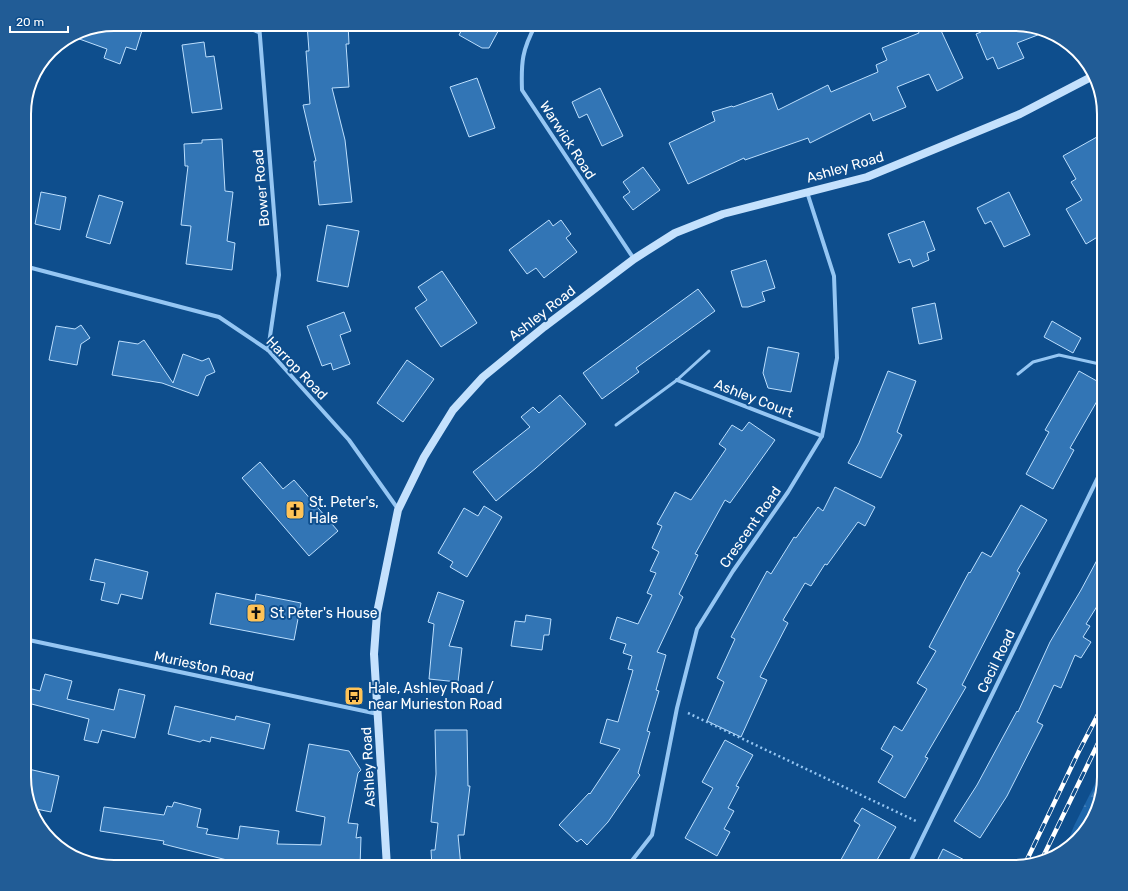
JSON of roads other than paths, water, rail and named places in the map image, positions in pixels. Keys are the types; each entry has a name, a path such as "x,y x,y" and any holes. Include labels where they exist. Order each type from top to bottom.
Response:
{"main road":[{"name":"Ashley Road","path":"387,860 374,654 377,614 398,510 424,456 453,410 484,377 544,327 634,259 676,233 723,214 867,177 1020,114 1089,78"}],"street":[{"name":"Warwick Road","path":"532,31 522,61 522,90 634,259"},
{"name":"Bower Road","path":"258,32 279,275 268,350"},
{"name":"Crescent Road","path":"632,860 652,835 677,708 697,629 733,571 788,492 822,436 837,358 834,276 807,192"},
{"name":"Harrop Road","path":"31,268 218,317 268,350 349,440 398,510"},
{"name":"Ashley Court","path":"677,380 822,436"},
{"name":"Cecil Road","path":"912,860 1097,479"},
{"name":"Murieston Road","path":"31,640 378,714"}],"lane":[{"path":"616,425 677,380 708,351"},
{"path":"1018,374 1033,362 1060,355 1097,363"}],"railway":[{"path":"1028,858 1097,716"},
{"path":"1044,855 1097,745"}],"place":[{"name":"St. Peter's, Hale","path":"295,510"},
{"name":"St Peter's House","path":"256,613"},
{"name":"Hale, Ashley Road / near Murieston Road","path":"354,696"}]}
